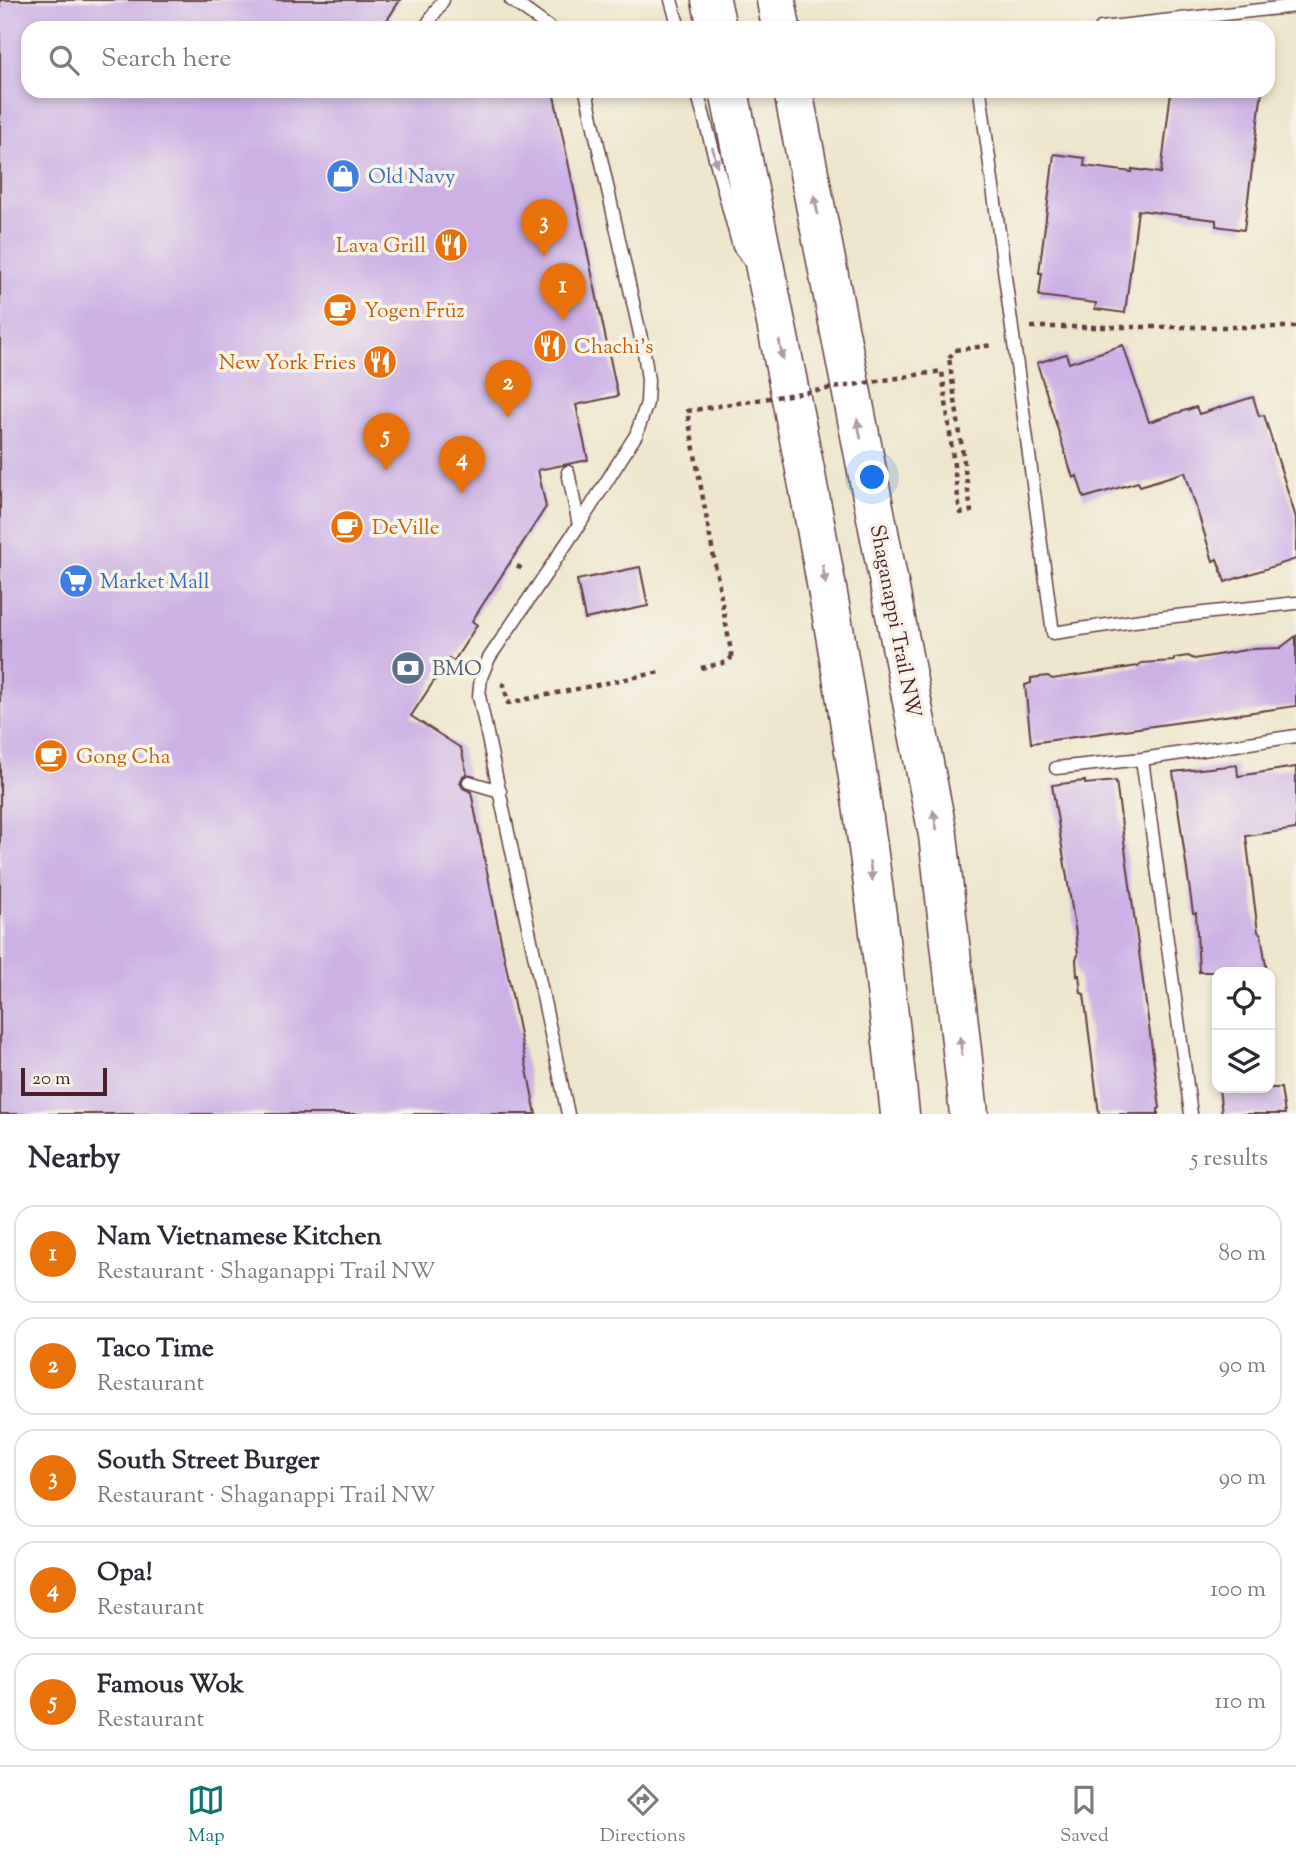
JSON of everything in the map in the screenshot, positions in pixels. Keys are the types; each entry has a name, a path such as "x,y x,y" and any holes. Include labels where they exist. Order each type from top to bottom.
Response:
{"main road":[{"path":"711,0 716,21"},
{"path":"776,0 780,21"},
{"path":"730,98 819,547 858,776 874,887 900,1114"},
{"name":"Shaganappi Trail NW","path":"794,98 938,835 969,1114"}],"lane":[{"path":"430,21 443,0"},
{"path":"511,0 541,21"},
{"path":"671,0 677,21"},
{"path":"1163,21 1296,6"},
{"path":"568,1114 479,696 481,677 489,658 636,435 648,393 643,345 588,98"},
{"path":"699,98 739,247 768,284"},
{"path":"981,98 1053,633 1148,619 1296,603"},
{"path":"568,472 579,525"},
{"path":"1056,768 1142,759 1296,736"},
{"path":"1142,759 1191,1114"},
{"path":"469,782 500,791"}],"path":[{"path":"701,668 727,662 732,657 687,411 942,371 960,513 971,511 949,358 955,350 1014,342 1031,327 1296,327"},
{"path":"517,566 524,570"},
{"path":"501,684 504,685 508,703 660,672"}],"building":[{"path":"0,0 400,0 386,21 21,21 21,98 554,98 618,396 576,405 588,460 538,470 546,507 472,621 477,625 454,661 449,658 411,716 461,748 467,774 460,783 471,792 536,1114 0,1114"},
{"path":"1170,98 1261,98 1244,230 1216,226 1216,220 1138,210 1125,313 1095,309 1096,303 1039,296 1042,273 1039,273 1054,154 1085,158 1084,166 1161,173"},
{"path":"1123,345 1149,422 1196,407 1199,414 1253,397 1259,416 1264,415 1296,518 1296,559 1225,582 1217,559 1213,561 1185,472 1140,486 1138,482 1084,498 1077,476 1073,478 1037,363 1066,354 1069,363"},
{"path":"640,567 648,606 585,619 577,580"},
{"path":"1296,636 1296,706 1031,743 1025,685 1031,683 1031,678 1048,676 1052,679 1138,666 1141,663 1174,661 1174,658 1188,656 1194,659 1251,649 1280,648"},
{"path":"1237,765 1238,776 1296,767 1296,829 1246,836 1258,932 1261,934 1266,967 1212,967 1212,972 1199,972 1196,913 1193,913 1173,772"},
{"path":"1085,781 1085,784 1116,781 1160,1108 1158,1114 1099,1114 1084,994 1081,993 1079,975 1077,976 1075,927 1052,785"},
{"path":"1275,1088 1281,1088 1285,1114 1222,1114 1220,1093 1275,1093"}],"place":[{"name":"Old Navy","path":"343,176"},
{"name":"Lava Grill","path":"451,245"},
{"name":"South Street Burger","path":"544,257"},
{"name":"Yogen Früz","path":"340,310"},
{"name":"Nam Vietnamese Kitchen","path":"563,321"},
{"name":"Chachi's","path":"550,346"},
{"name":"New York Fries","path":"380,362"},
{"name":"Taco Time","path":"508,418"},
{"name":"Famous Wok","path":"386,471"},
{"name":"Opa!","path":"462,494"},
{"name":"DeVille","path":"347,527"},
{"name":"Market Mall","path":"76,581"},
{"name":"BMO","path":"408,668"},
{"name":"Gong Cha","path":"51,756"}]}
